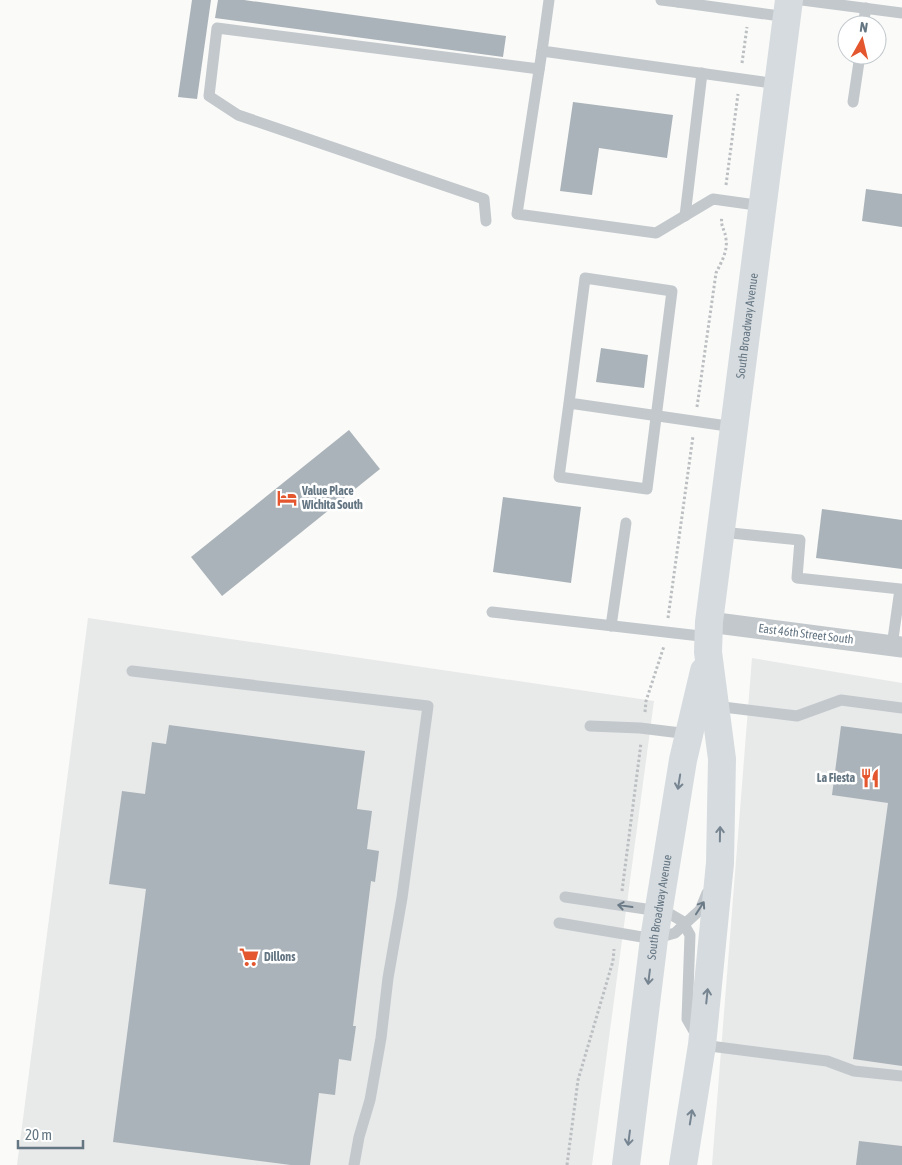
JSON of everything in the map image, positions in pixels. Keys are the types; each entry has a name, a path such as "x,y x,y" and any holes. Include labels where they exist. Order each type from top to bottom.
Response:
{"main road":[{"name":"South Broadway Avenue","path":"626,1165 654,939 683,760 709,637 778,84 793,6"},
{"name":"South Broadway Avenue","path":"683,1165 702,1045 720,863 722,759 709,637"}],"street":[{"name":"East 46th Street South","path":"709,637 897,646"}],"lane":[{"path":"549,0 517,214 656,233 713,199 762,206"},
{"path":"661,0 749,12 793,6 866,8 902,13"},
{"path":"865,15 866,8"},
{"path":"486,221 484,199 238,115 209,96 217,28 539,69"},
{"path":"542,51 778,84"},
{"path":"853,102 859,65"},
{"path":"685,216 702,73"},
{"path":"585,278 672,291 647,489 559,477 569,403 585,278"},
{"path":"569,403 734,427"},
{"path":"611,626 626,523"},
{"path":"721,532 800,540 796,578 900,589 897,646"},
{"path":"492,612 709,637"},
{"path":"132,671 428,706 381,1038 370,1100 359,1137 354,1165"},
{"path":"715,706 797,716 841,700 902,708"},
{"path":"590,726 643,728 689,734"},
{"path":"559,923 654,939 675,933 700,910 720,863"},
{"path":"566,898 659,911 670,914 682,921 690,935 687,1019 702,1045 827,1061 854,1070 902,1076"}],"path":[{"path":"620,905 646,701 664,650 716,273 724,258 726,245 726,238 721,224 749,12"},
{"path":"567,1165 578,1080 612,961 616,933"}],"shaded area":[{"path":"88,618 654,701 592,1165 17,1165"},
{"path":"752,658 902,683 902,1165 712,1165"}],"building":[{"path":"192,0 211,0 197,99 178,97"},
{"path":"218,0 244,0 506,36 503,57 215,18"},
{"path":"573,102 673,115 667,158 599,148 592,195 560,191"},
{"path":"866,189 902,194 902,227 862,221"},
{"path":"601,348 648,355 644,388 596,382"},
{"path":"349,430 380,469 222,596 191,557"},
{"path":"503,497 581,507 571,583 493,572"},
{"path":"822,509 902,520 902,569 816,558"},
{"name":"Dillons","path":"169,725 365,751 357,809 372,811 367,849 379,851 375,882 371,881 353,1026 356,1026 351,1061 339,1059 335,1095 319,1093 310,1165 291,1165 113,1142 146,889 109,884 122,791 145,794 152,742 166,744"},
{"path":"841,726 902,734 902,1066 853,1059 888,803 832,795"},
{"path":"859,1141 902,1146 902,1165 856,1165"}],"place":[{"name":"Value Place Wichita South","path":"287,498"},
{"name":"La Fiesta","path":"870,778"},
{"name":"Dillons","path":"249,957"}]}
